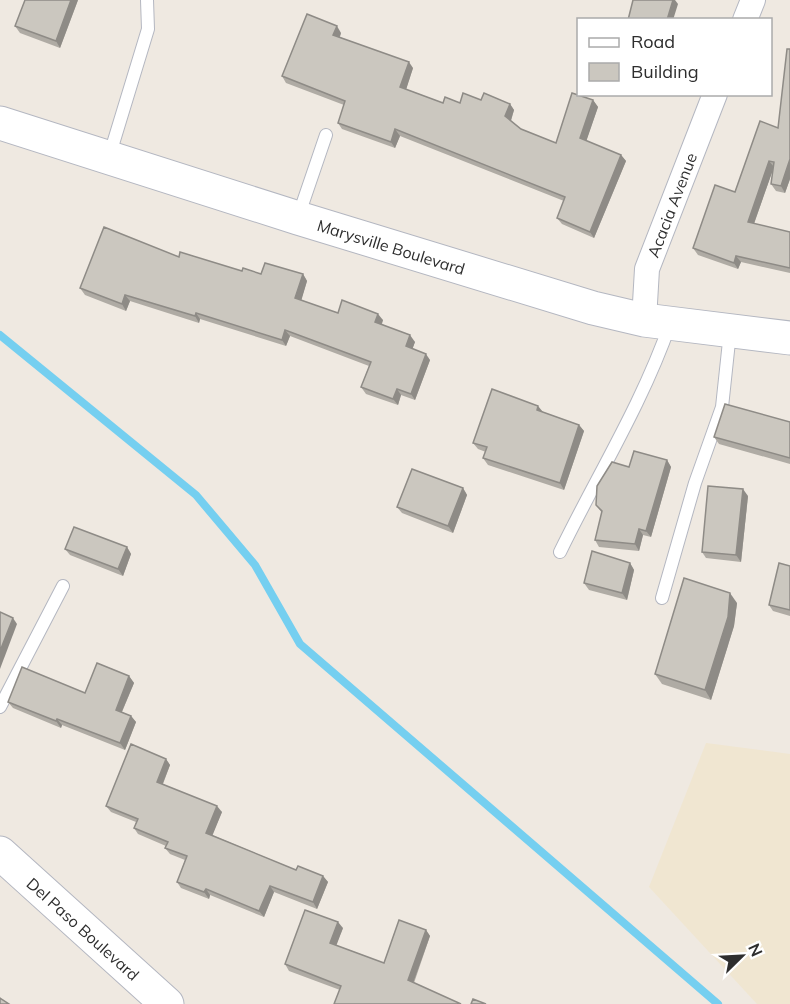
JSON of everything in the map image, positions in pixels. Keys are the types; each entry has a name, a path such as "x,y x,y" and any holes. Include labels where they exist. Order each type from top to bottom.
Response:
{"main road":[{"name":"Marysville Boulevard","path":"0,123 551,296 657,321 790,339"},
{"name":"Del Paso Boulevard","path":"0,852 167,1004"}],"street":[{"path":"746,18 753,0"},
{"name":"Acacia Avenue","path":"657,321 647,269 715,96"}],"lane":[{"path":"109,158 148,29 147,0"},
{"path":"298,218 326,135"},
{"path":"560,552 656,364 657,321"},
{"path":"662,598 695,483 722,407 730,330"},
{"path":"0,707 63,586"}],"shaded area":[{"path":"706,743 790,754 790,1004 757,1004 649,887"}],"building":[{"path":"25,0 71,0 56,41 15,26"},
{"path":"633,0 673,0 668,18 628,18"},
{"path":"307,14 337,26 333,35 409,62 400,87 443,103 445,97 460,103 463,93 481,100 484,93 510,104 505,116 521,129 556,143 572,93 593,100 580,138 621,155 590,232 557,218 565,197 395,129 391,142 338,123 345,101 282,76"},
{"path":"787,49 790,49 790,159 781,186 771,184 774,162 769,161 748,222 790,232 790,268 736,256 734,263 693,248 715,185 735,192 760,121 778,128"},
{"path":"104,227 179,257 180,252 242,271 243,268 261,274 265,263 303,274 295,298 338,313 342,300 378,314 375,322 410,335 406,346 426,354 411,394 397,389 393,399 361,387 371,362 285,330 282,340 196,313 195,316 125,295 122,304 80,288"},
{"path":"492,389 538,406 537,410 579,425 560,483 483,458 487,447 473,443"},
{"path":"725,404 790,422 790,458 714,437"},
{"path":"634,451 667,460 646,531 639,529 635,544 595,540 602,511 596,505 597,486 612,462 629,467"},
{"path":"412,469 463,488 448,526 397,507"},
{"path":"708,486 743,489 736,555 702,552"},
{"path":"74,527 127,547 118,569 65,549"},
{"path":"592,551 630,563 622,593 584,583"},
{"path":"779,563 790,566 790,610 769,605"},
{"path":"684,578 730,593 728,617 705,690 655,674"},
{"path":"0,612 13,618 0,651"},
{"path":"97,663 129,676 116,710 131,716 120,743 8,702 22,667 85,693"},
{"path":"131,744 166,759 157,782 217,806 206,833 296,870 298,866 323,876 313,902 270,886 259,911 206,889 204,892 177,882 187,856 165,848 168,842 134,828 138,819 106,806"},
{"path":"305,910 338,922 330,943 384,963 399,920 426,930 408,980 461,1004 334,1004 341,986 285,964"},
{"path":"0,998 9,1004 0,1004"},
{"path":"473,999 486,1004 471,1004"}],"waterway":[{"path":"0,335 196,495 255,565 300,644 718,1004"}]}
